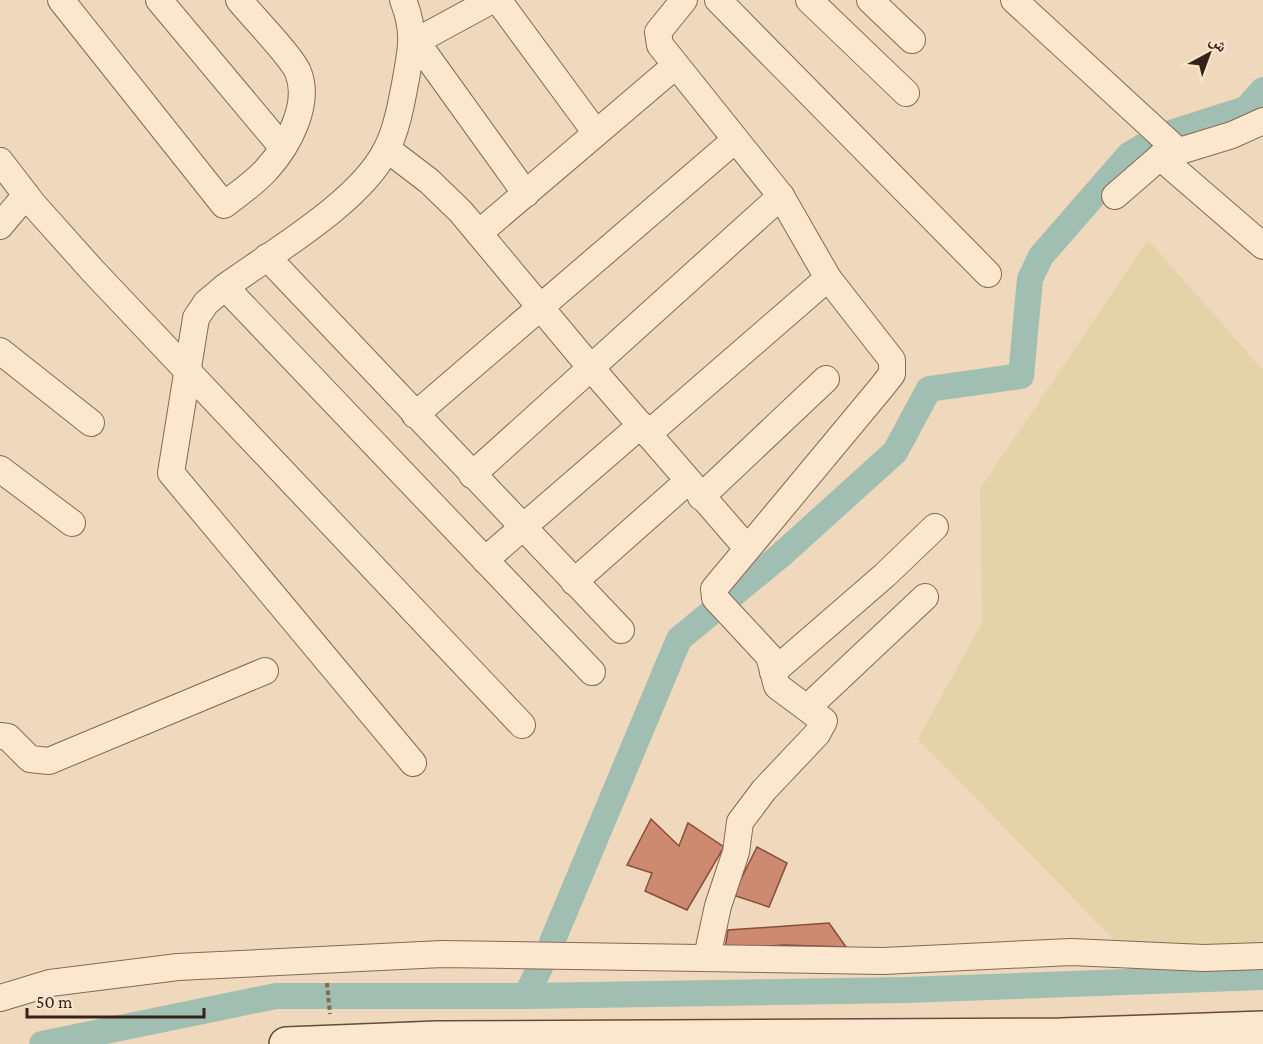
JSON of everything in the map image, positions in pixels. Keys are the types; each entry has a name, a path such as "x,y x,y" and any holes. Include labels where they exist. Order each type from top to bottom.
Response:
{"main road":[{"path":"286,1044 449,1038 1061,1035 1263,1028"}],"street":[{"path":"61,0 224,205 267,170 299,115 302,88 298,70 239,0"},
{"path":"159,0 282,147"},
{"path":"403,0 410,19 413,42 387,148 370,175 350,195 206,303 196,318 171,472 413,763"},
{"path":"684,0 658,32 660,45 781,196 828,278 892,360 891,374 717,584 720,604 769,656 777,686 824,721 823,727 764,790 740,822 736,852 718,906 707,957"},
{"path":"718,0 988,274"},
{"path":"809,0 906,93"},
{"path":"870,0 912,40"},
{"path":"1014,0 1263,246"},
{"path":"413,42 484,2 596,133"},
{"path":"413,42 426,55 525,194"},
{"path":"479,233 675,66"},
{"path":"1115,196 1147,165 1168,153 1232,135 1263,120"},
{"path":"415,415 735,140"},
{"path":"387,148 429,181 479,233 591,368 747,548"},
{"path":"0,161 26,195 93,272 187,368 522,725"},
{"path":"0,226 26,195"},
{"path":"472,475 781,196"},
{"path":"267,256 521,528 621,630"},
{"path":"485,560 521,528 828,278"},
{"path":"225,288 592,672"},
{"path":"0,351 91,423"},
{"path":"574,582 694,489 826,379"},
{"path":"0,469 72,523"},
{"path":"773,672 885,575 935,527"},
{"path":"807,708 925,597"},
{"path":"0,736 8,737 30,759 49,761 264,671"},
{"path":"0,998 50,983 178,967 442,954 883,961 1071,952 1204,958 1263,956"}],"path":[{"path":"325,959 333,1041"}],"shaded area":[{"path":"1148,240 1263,370 1263,944 1118,944 918,739 982,623 980,489"}],"building":[{"path":"651,819 679,846 688,823 724,847 687,910 645,891 652,873 627,865"},
{"path":"757,847 787,863 769,907 733,895"},
{"path":"829,923 846,947 784,945 725,949 728,930"}],"waterway":[{"path":"1171,133 1246,109 1263,90"},
{"path":"552,942 679,639 781,555 895,452 929,389 1021,376 1030,279 1041,256 1129,155 1154,140"},
{"path":"526,996 541,965"},
{"path":"42,1044 276,996 526,996 905,990 1263,977"}]}
